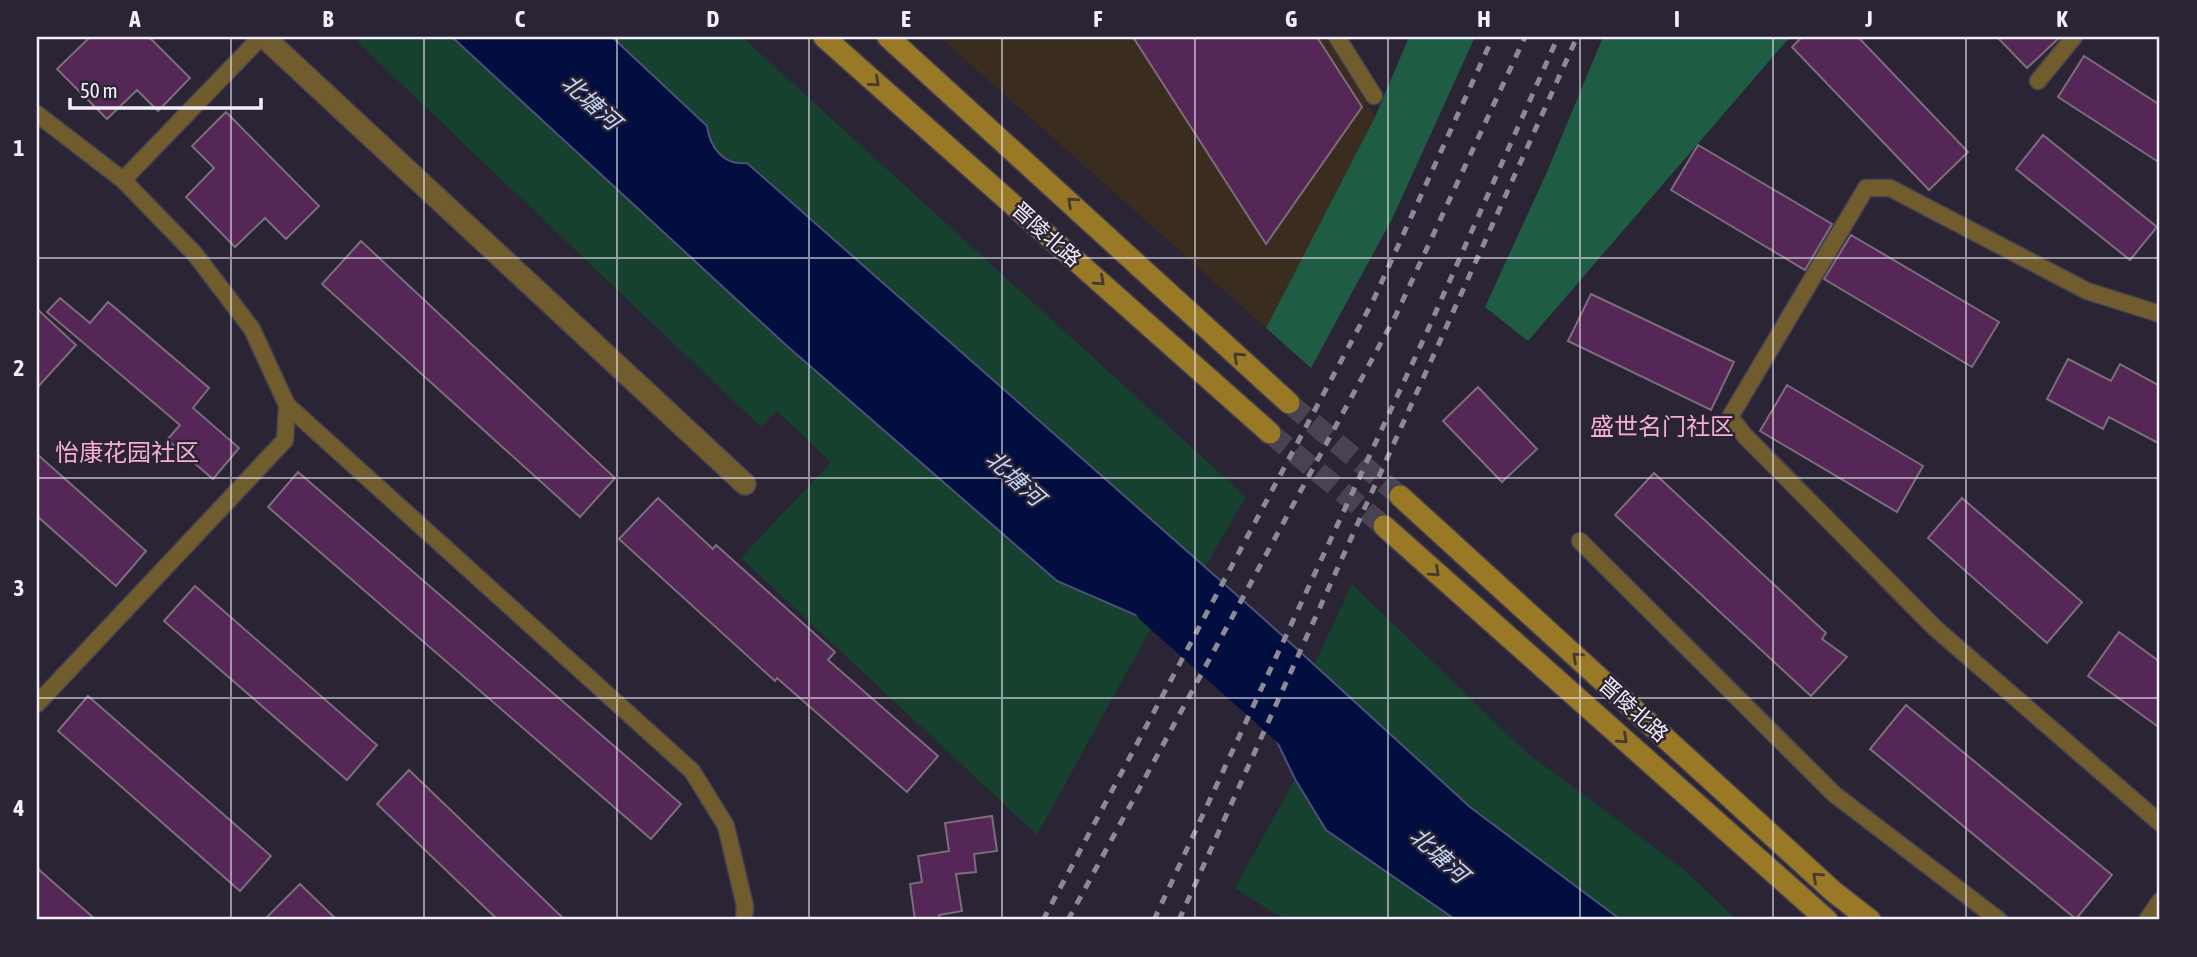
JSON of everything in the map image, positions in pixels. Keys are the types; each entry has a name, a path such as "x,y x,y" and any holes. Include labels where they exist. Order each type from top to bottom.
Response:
{"main road":[{"name":"晋陵北路","path":"824,37 1270,433"},
{"name":"晋陵北路","path":"888,37 1289,403"},
{"name":"晋陵北路","path":"1400,496 1834,892 1870,920"},
{"name":"晋陵北路","path":"1384,526 1827,920"}],"street":[{"path":"263,37 745,484"}],"lane":[{"path":"123,180 263,37"},
{"path":"1337,37 1374,96"},
{"path":"2038,80 2074,37"},
{"path":"37,114 123,180 194,253 253,329 287,405 692,771 726,826 745,906 744,920"},
{"path":"2160,314 2087,291 1890,188 1866,188 1730,417 1745,436 1935,628 2160,823"},
{"path":"37,704 285,440 287,405"},
{"path":"1580,541 1834,794 1998,920"},
{"path":"2147,920 2160,901"}],"shaded area":[{"path":"940,37 1326,37 1375,117 1266,328"}],"green space":[{"path":"352,37 452,37 787,346 1057,581 1154,623 1037,835 741,558 831,462 777,411 761,427"},
{"path":"612,37 742,37 1246,497 1205,567 748,163 732,162 720,154 711,141 707,126"},
{"path":"1409,37 1475,37 1392,219 1311,368 1266,328 1375,117"},
{"path":"1603,37 1790,37 1528,341 1485,307 1547,172"},
{"path":"1352,584 1527,753 1681,867 1737,920 1621,920 1470,807 1314,665"},
{"path":"1295,779 1326,830 1456,920 1285,920 1235,888"}],"water":[{"path":"452,37 612,37 707,126 711,141 720,154 731,162 747,163 1264,619 1470,807 1621,920 1456,920 1326,830 1295,779 1237,659 1057,581 787,346"}],"building":[{"path":"90,37 149,37 190,78 158,111 137,90 107,119 57,69"},
{"path":"1133,37 1317,37 1362,107 1266,244"},
{"path":"1802,37 1858,37 1968,152 1929,190 1792,47"},
{"path":"1997,37 2060,37 2027,68"},
{"path":"2084,56 2160,105 2160,163 2058,97"},
{"path":"226,112 319,206 286,239 265,218 235,247 186,197 214,168 192,146"},
{"path":"2043,135 2157,227 2130,260 2016,169"},
{"path":"1698,145 1832,224 1805,270 1671,190"},
{"path":"1851,235 1999,322 1972,367 1824,279"},
{"path":"361,241 615,478 580,517 322,284"},
{"path":"1591,294 1734,362 1711,410 1568,341"},
{"path":"60,298 90,323 108,302 209,388 193,408 239,448 213,479 167,440 180,425 47,312"},
{"path":"37,309 76,345 37,388"},
{"path":"2068,359 2111,381 2120,364 2160,386 2160,444 2109,417 2103,429 2047,399"},
{"path":"1787,385 1923,466 1897,512 1760,431"},
{"path":"1478,387 1537,449 1502,482 1443,421"},
{"path":"37,454 146,551 116,586 37,516"},
{"path":"298,472 681,804 651,839 268,507"},
{"path":"1654,473 1826,633 1822,639 1847,657 1811,696 1615,515"},
{"path":"658,498 713,549 716,545 835,652 828,660 938,756 907,792 777,678 775,681 619,539"},
{"path":"1962,498 2082,602 2047,643 1928,538"},
{"path":"195,586 377,745 347,780 164,621"},
{"path":"2119,632 2160,662 2160,728 2088,676"},
{"path":"88,696 271,856 240,891 58,731"},
{"path":"1906,705 2112,875 2076,919 1870,749"},
{"path":"409,770 565,920 498,920 377,804"},
{"path":"992,816 997,851 974,854 976,872 956,874 962,911 939,915 940,920 915,920 910,884 922,882 918,856 949,851 945,823"},
{"path":"37,868 96,920 37,920"},
{"path":"300,884 337,920 264,920"}],"waterway":[{"name":"北塘河","path":"1156,603 1298,730"}],"tunnel":[{"path":"1289,403 1400,496"},
{"path":"1270,433 1384,526"}],"railway":[{"path":"1043,920 1373,301 1493,37"},
{"path":"1068,920 1396,315 1525,37"},
{"path":"1154,920 1426,334 1558,37"},
{"path":"1179,920 1577,37"}],"district":[{"name":"盛世名门社区","path":"1662,426"},
{"name":"怡康花园社区","path":"127,452"}]}
